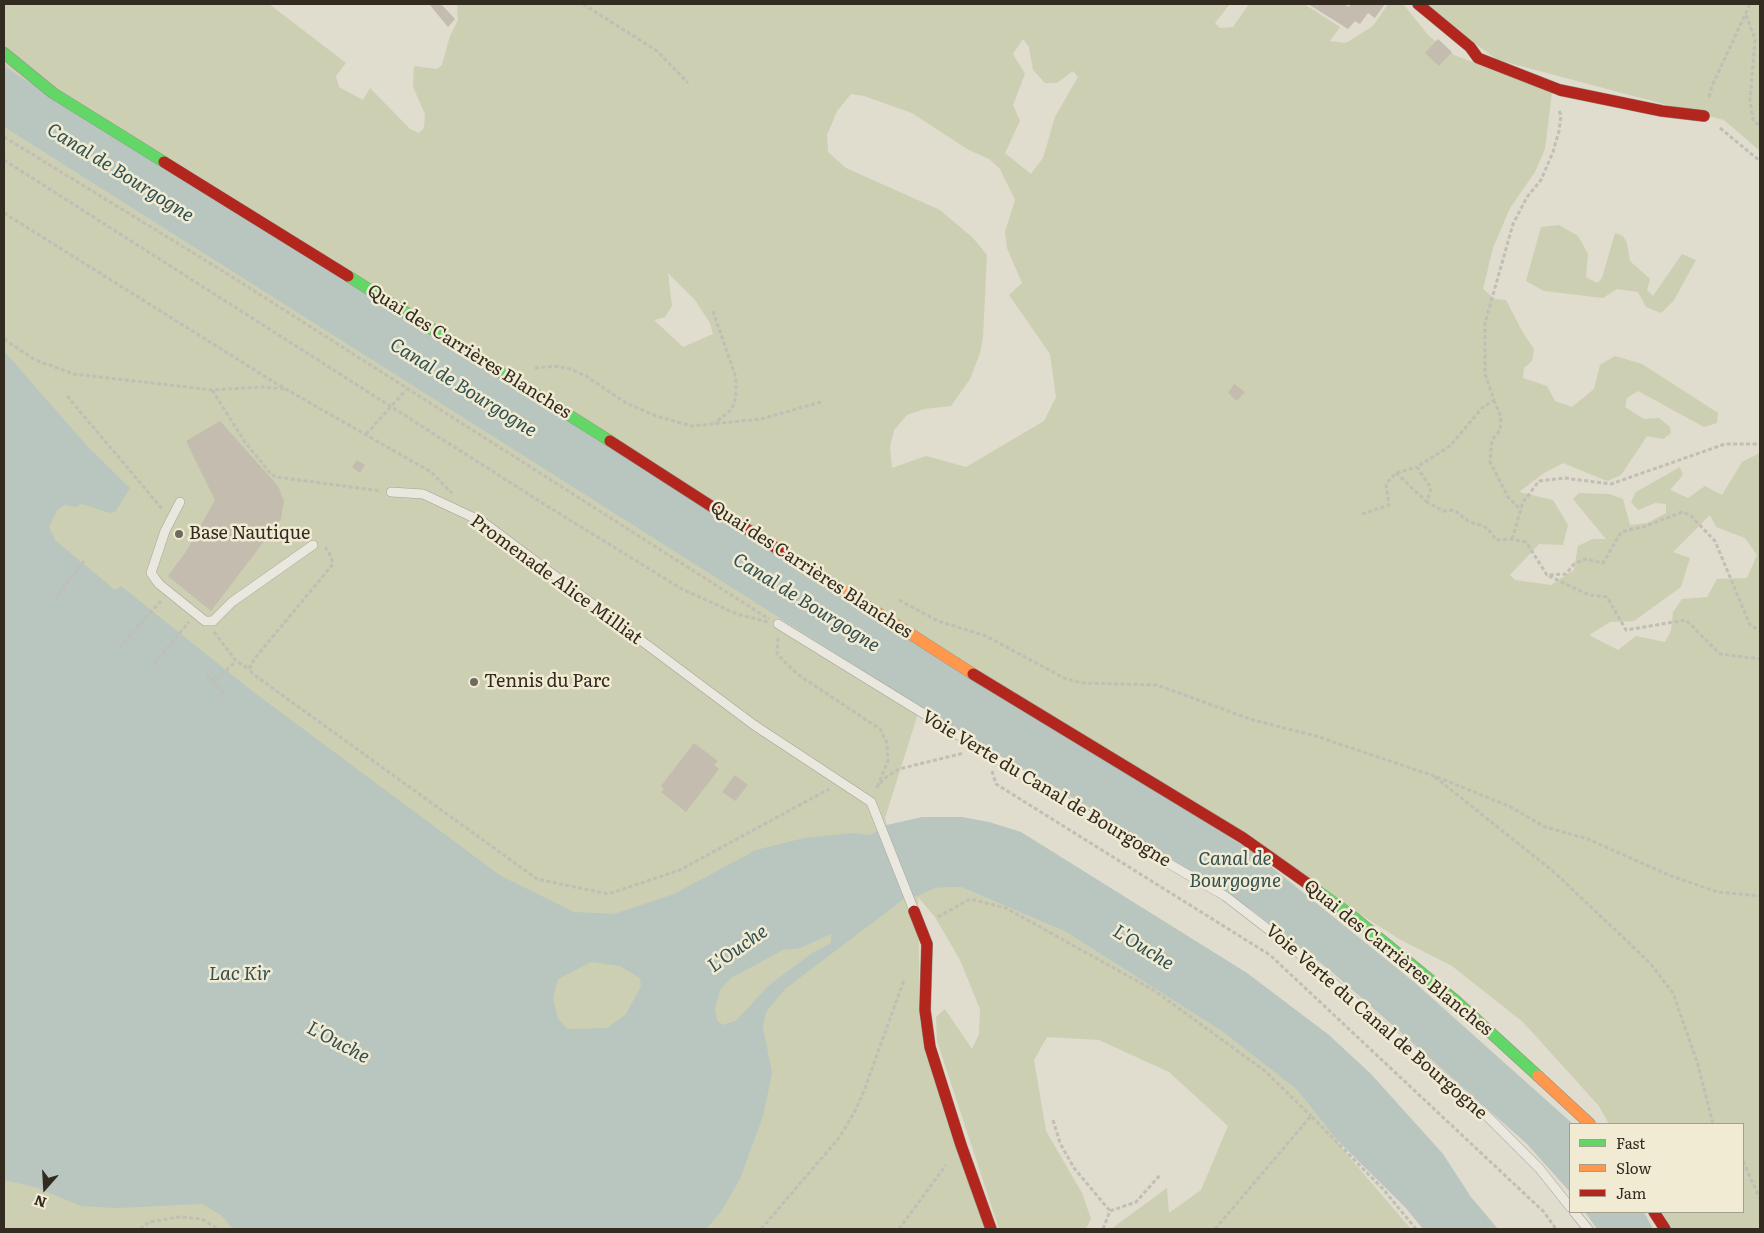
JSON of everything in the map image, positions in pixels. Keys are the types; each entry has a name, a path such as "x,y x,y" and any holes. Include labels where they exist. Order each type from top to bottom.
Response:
{"street":[{"path":"1418,4 1470,47 1478,58 1560,90 1662,111 1704,116"},
{"name":"Quai des Carrières Blanches","path":"4,53 53,93 515,380 997,690 1243,838 1352,916 1456,1001 1589,1123"},
{"path":"914,911 927,944 925,1010 930,1046 961,1145 991,1229"},
{"path":"1655,1213 1665,1229"}],"lane":[{"name":"Promenade Alice Milliat","path":"391,492 422,494 483,522 754,725 871,802"},
{"path":"180,502 171,519 151,573 160,584 190,610 210,622 213,622 232,602 316,543"},
{"name":"Voie Verte du Canal de Bourgogne","path":"778,624 1140,847 1225,896 1295,950 1485,1114 1538,1168 1569,1206"},
{"path":"871,802 914,911"},
{"path":"1575,1213 1588,1229"}],"path":[{"path":"583,4 657,51 688,83"},
{"path":"1750,4 1712,86 1704,116 1760,160"},
{"path":"1745,14 1755,39 1750,101 1753,120 1760,126"},
{"path":"1521,510 1508,497 1490,462 1492,440 1500,430 1501,417 1485,374 1485,323 1513,224 1527,197 1541,180 1553,152 1561,115 1555,104 1560,90"},
{"path":"4,136 226,273 406,390 778,624"},
{"path":"4,160 546,506 682,589 737,614 778,624"},
{"path":"4,213 287,389 431,472 457,497"},
{"path":"713,311 736,378 736,396 732,409 714,424"},
{"path":"4,339 36,360 74,374 212,390 262,387 287,389"},
{"path":"515,380 534,368 554,366 570,369 586,376 626,403 656,416 692,426 761,420 821,402"},
{"path":"212,390 245,442 271,474 276,477 391,492"},
{"path":"366,434 390,405 406,390"},
{"path":"67,396 171,519"},
{"path":"1362,514 1389,505 1386,484 1396,472 1417,467 1450,446 1482,408 1494,400"},
{"path":"1512,539 1523,502 1539,481 1564,478 1611,484 1725,444 1760,444"},
{"path":"1417,467 1431,488 1426,502"},
{"path":"1396,472 1426,502 1443,511 1454,510 1469,522 1481,524 1488,529 1496,540 1512,539 1526,542 1547,575 1590,595 1607,598 1626,630 1686,620 1720,654 1760,659"},
{"path":"1547,575 1566,574 1574,564 1586,559 1604,563 1621,532 1646,526 1682,512 1690,515 1715,541 1750,624 1760,631"},
{"path":"249,669 255,658 332,564 329,552 316,543"},
{"path":"56,599 84,561"},
{"path":"896,598 938,621 986,636 1066,679 1083,683 1157,685 1253,720 1316,736 1432,775 1511,807 1545,827 1588,839 1671,876 1718,892 1760,896"},
{"path":"120,647 154,609"},
{"path":"210,622 218,639 236,661 537,879 608,894 680,870 843,782"},
{"path":"778,624 777,654 797,674 880,729 887,742 888,761 871,802"},
{"path":"154,663 182,631"},
{"path":"214,682 236,661"},
{"path":"206,674 224,694"},
{"path":"876,788 885,778 899,769 966,753 988,754 996,784 1270,955 1544,1212 1556,1229"},
{"path":"1432,775 1554,872 1650,963 1673,993 1698,1066 1713,1123"},
{"path":"919,924 947,914 970,899 1006,908 1155,991 1264,1071 1383,1189 1416,1229"},
{"path":"761,1229 839,1138 854,1113 864,1091 906,976"},
{"path":"1214,1229 1311,1116"},
{"path":"1053,1120 1060,1143 1074,1168 1110,1211"},
{"path":"899,1229 961,1145"},
{"path":"1744,1163 1760,1199"},
{"path":"1103,1229 1110,1211 1136,1202 1160,1175"},
{"path":"140,1229 149,1222 179,1217 202,1219 218,1229"}],"green space":[{"path":"4,4 269,4 346,63 336,76 339,87 363,100 370,88 410,129 419,133 424,128 425,114 413,87 414,66 437,69 442,65 450,36 458,20 457,4 1230,4 1215,23 1220,28 1233,27 1249,4 1304,4 1340,27 1330,41 1346,43 1373,26 1388,4 1403,4 1429,36 1454,55 1552,92 1545,149 1535,172 1510,208 1493,248 1483,289 1495,299 1506,300 1523,333 1534,349 1532,361 1524,368 1523,378 1547,386 1555,401 1572,407 1594,389 1600,365 1615,356 1642,364 1718,413 1717,423 1704,427 1638,391 1627,398 1625,407 1644,419 1659,418 1670,427 1671,433 1663,439 1647,436 1621,475 1607,481 1563,463 1544,473 1519,492 1553,500 1568,525 1563,545 1539,544 1510,575 1515,580 1551,585 1574,570 1578,546 1592,539 1606,539 1573,499 1579,493 1609,494 1623,499 1630,525 1647,523 1666,513 1666,504 1655,503 1638,510 1631,502 1636,492 1680,467 1683,475 1670,490 1688,498 1705,486 1722,495 1742,462 1760,453 1760,1229 1672,1229 1663,1213 1744,1213 1744,1123 1608,1123 1599,1106 1523,1022 1452,966 1401,940 4,66","holes":["1023,39 1029,47 1033,70 1045,83 1057,83 1073,71 1078,77 1055,117 1043,158 1031,174 1005,153 1020,121 1013,105 1025,74 1013,54","851,94 864,96 912,113 967,149 989,159 1000,169 1015,200 1005,232 1007,248 1022,283 1009,295 1050,354 1056,397 1044,421 966,467 926,456 892,468 890,447 894,430 907,415 924,409 951,406 970,379 980,353 983,337 987,255 973,238 940,210 846,168 828,152 827,135 837,111","668,273 695,300 710,323 713,334 683,347 654,320 665,317 672,306","1710,515 1716,527 1745,538 1757,555 1747,578 1717,579 1707,597 1682,599 1673,612 1671,631 1665,642 1636,636 1618,650 1589,635 1610,622 1634,621 1681,587 1690,558 1673,552"]},
{"path":"1420,4 1760,4 1760,151 1724,120 1498,60"},
{"path":"4,127 920,707 885,818 887,825 935,888 961,887 1066,932 1223,1032 1297,1090 1344,1151 1411,1229 1111,1229 1167,1188 1169,1213 1201,1190 1228,1126 1169,1072 1099,1040 1047,1037 1034,1060 1046,1131 1082,1193 1091,1219 1086,1229 999,1229 937,1041 936,1017 945,1009 972,1049 979,1034 980,1009 960,960 935,917 918,897 920,1022 985,1229 4,1229"},
{"path":"1559,225 1578,236 1588,254 1586,277 1597,283 1602,278 1615,233 1623,236 1627,243 1630,261 1650,279 1647,290 1653,296 1682,254 1696,260 1674,300 1661,313 1646,307 1638,292 1617,289 1603,298 1544,291 1526,281 1541,227"}],"water":[{"name":"Canal de Bourgogne","path":"4,66 1253,852 1414,982 1572,1123 1569,1123 1569,1191 1526,1143 1332,972 1252,910 1090,808 920,707 4,127"},
{"name":"Lac Kir","path":"4,351 87,446 130,488 116,511 110,513 82,504 76,507 65,505 57,510 49,527 56,541 115,590 121,586 252,691 501,876 574,912 614,914 674,894 756,850 804,838 853,833 870,835 887,825 922,817 962,817 989,822 1021,832 1247,973 1329,1035 1371,1074 1443,1154 1471,1197 1498,1229 1423,1229 1405,1207 1336,1139 1297,1090 1223,1032 1066,932 961,887 935,888 917,896 905,898 785,989 766,1012 763,1027 772,1073 763,1116 740,1179 721,1212 706,1229 233,1229 221,1215 202,1204 116,1208 81,1206 35,1187 4,1180","holes":["831,934 831,943 812,953 768,986 737,1020 724,1025 717,1021 715,1009 720,990 731,978 783,950 800,948","591,962 620,966 640,978 641,986 626,1014 607,1028 568,1029 558,1019 553,997 558,979"]},
{"path":"1586,1213 1645,1213 1653,1229 1597,1229"}],"building":[{"path":"429,4 441,4 455,19 448,27"},
{"path":"1308,4 1343,4 1349,7 1351,4 1385,4 1375,18 1368,13 1360,24 1355,21 1348,29"},
{"path":"1438,39 1452,52 1439,66 1425,53"},
{"path":"1234,384 1245,392 1237,401 1228,393"},
{"path":"220,421 278,486 284,501 281,519 211,611 168,576 185,553 215,500 186,441"},
{"path":"357,460 365,465 360,473 352,467"},
{"path":"694,743 718,761 714,765 719,769 686,812 661,792 664,789 661,786"},
{"path":"735,775 748,785 735,801 722,792"}],"traffic: fast":[{"path":"4,53 53,93 164,162"},
{"path":"348,276 610,441"},
{"path":"1315,889 1352,916 1456,1001 1538,1076"}],"traffic: slow":[{"path":"784,553 973,674"},
{"path":"1538,1076 1589,1123"}],"traffic: jam":[{"path":"1418,4 1470,47 1478,58 1560,90 1662,111 1704,116"},
{"path":"164,162 348,276"},
{"path":"610,441 784,553"},
{"path":"973,674 1243,838 1315,889"},
{"path":"914,911 927,944 925,1010 930,1047 961,1145 991,1229"},
{"path":"1655,1213 1665,1229"}],"place":[{"name":"Base Nautique","path":"179,534"},
{"name":"Tennis du Parc","path":"474,682"}],"water label":[{"name":"L'Ouche","path":"1143,948"},
{"name":"L'Ouche","path":"738,949"},
{"name":"L'Ouche","path":"338,1043"}]}
